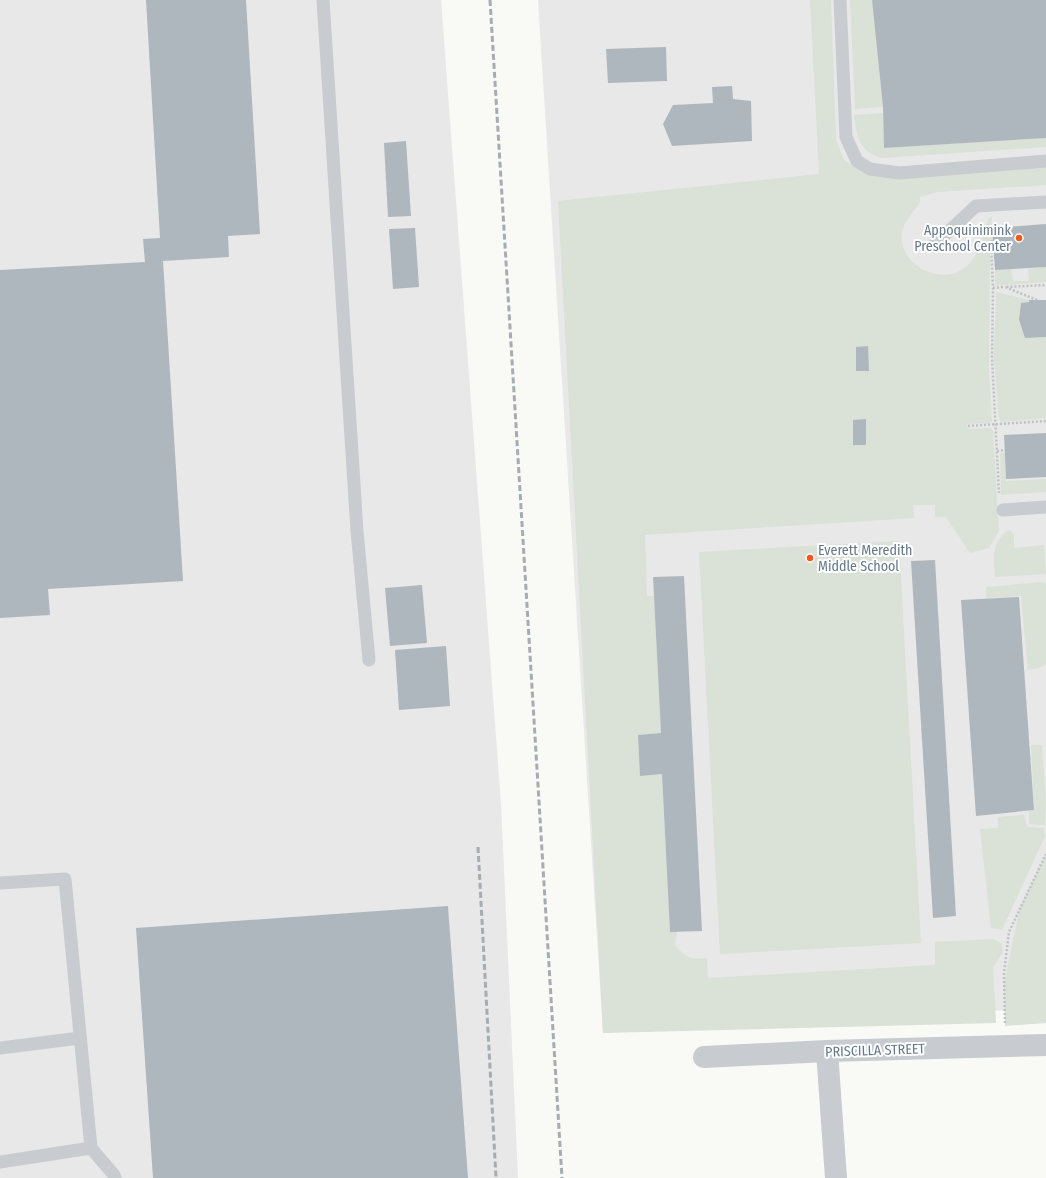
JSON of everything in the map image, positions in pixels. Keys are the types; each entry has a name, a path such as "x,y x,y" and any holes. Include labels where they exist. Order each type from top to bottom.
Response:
{"street":[{"name":"PRISCILLA STREET","path":"704,1057 827,1051 1046,1046"},
{"path":"827,1051 836,1178"}],"lane":[{"path":"323,0 357,531 369,660"},
{"path":"840,0 846,136 857,161 870,169 899,173 1046,161"},
{"path":"933,246 976,206 1046,202"},
{"path":"1001,504 1046,507"},
{"path":"0,883 65,879 92,1148 114,1174 115,1178"},
{"path":"0,1048 80,1038"},
{"path":"0,1162 92,1148"}],"path":[{"path":"996,218 991,246 993,288 992,372 1001,504"},
{"path":"993,288 1046,285"},
{"path":"1005,287 1037,300"},
{"path":"968,426 1046,421"},
{"path":"997,451 1005,450"},
{"path":"1005,1047 1004,973 1009,932 1046,854"}],"shaded area":[{"path":"0,0 441,0 501,804 518,1178 0,1178"},
{"name":"Everett Meredith Middle School","path":"538,0 1046,0 1046,1008 603,1033"},
{"path":"810,0 831,0 836,140 844,160 868,174 1046,167 1046,185 937,192 920,197 920,202 907,220 902,231 902,243 906,254 914,263 923,270 935,274 946,275 958,272 968,265 976,255 989,218 992,216 990,248 989,375 992,421 989,423 967,424 968,429 991,428 993,431 999,531 989,548 970,553 946,517 935,517 935,505 913,505 914,518 645,535 647,596 654,596 661,733 638,735 640,775 662,774 670,932 677,932 675,945 682,953 696,959 707,958 708,978 935,965 935,942 993,939 1001,943 1003,952 993,968 996,1023 603,1033 558,201 819,174"},
{"path":"850,0 872,0 883,107 855,109"},
{"path":"883,113 884,148 1046,138 1046,147 881,158 873,155 863,147 856,130 854,115"},
{"path":"1046,267 1046,282 995,286 995,270 1011,269 1013,281 1029,281 1028,269"},
{"path":"996,292 1029,300 1029,302 1021,303 1019,320 1025,338 1046,337 1046,418 1001,422 999,419 994,359"},
{"path":"1000,453 1005,453 1006,481 1046,479 1046,492 1001,495"},
{"path":"1010,530 1014,535 1014,548 1044,545 1046,574 995,577 995,550 1000,539"},
{"path":"899,541 921,943 720,954 699,552"},
{"path":"1043,582 1046,584 1046,664 1039,668 1028,670 1021,596 986,598 986,587"},
{"path":"1031,745 1042,745 1046,803 1045,825 1029,824 1029,811 1034,810"},
{"path":"1024,815 1027,827 1044,828 1045,836 1002,930 991,928 980,829 998,828 998,817"},
{"path":"1046,854 1046,1023 1005,1026 1004,983 1020,907"}],"building":[{"path":"146,0 246,0 260,234 228,236 229,257 163,261 183,581 48,589 50,615 0,618 0,270 145,262 143,239 160,238"},
{"path":"872,0 1046,0 1046,138 884,148 883,107"},
{"path":"666,47 667,81 608,83 606,49"},
{"path":"732,86 733,99 751,101 752,141 672,146 663,124 673,105 713,103 712,87"},
{"path":"406,141 411,216 388,217 384,143"},
{"name":"Appoquinimink Preschool Center","path":"1046,224 1046,267 995,270 992,228"},
{"path":"415,228 419,287 393,289 389,229"},
{"path":"1029,300 1046,300 1046,337 1025,338 1019,320 1021,303 1029,302"},
{"path":"868,346 869,371 856,371 856,347"},
{"path":"866,419 866,445 853,445 853,420"},
{"path":"1046,433 1046,477 1006,479 1004,435"},
{"path":"935,560 956,916 933,918 911,561"},
{"path":"684,576 702,931 670,932 662,774 640,776 638,735 661,733 653,577"},
{"path":"422,585 427,643 390,646 385,588"},
{"path":"1019,597 1034,810 976,816 961,600"},
{"path":"446,646 450,706 399,710 395,650"},
{"path":"448,906 468,1178 153,1178 136,928"}],"railway":[{"path":"490,0 562,1178"},
{"path":"478,847 496,1178"}],"place":[{"name":"Appoquinimink Preschool Center","path":"1019,238"},
{"name":"Everett Meredith Middle School","path":"810,558"}]}
